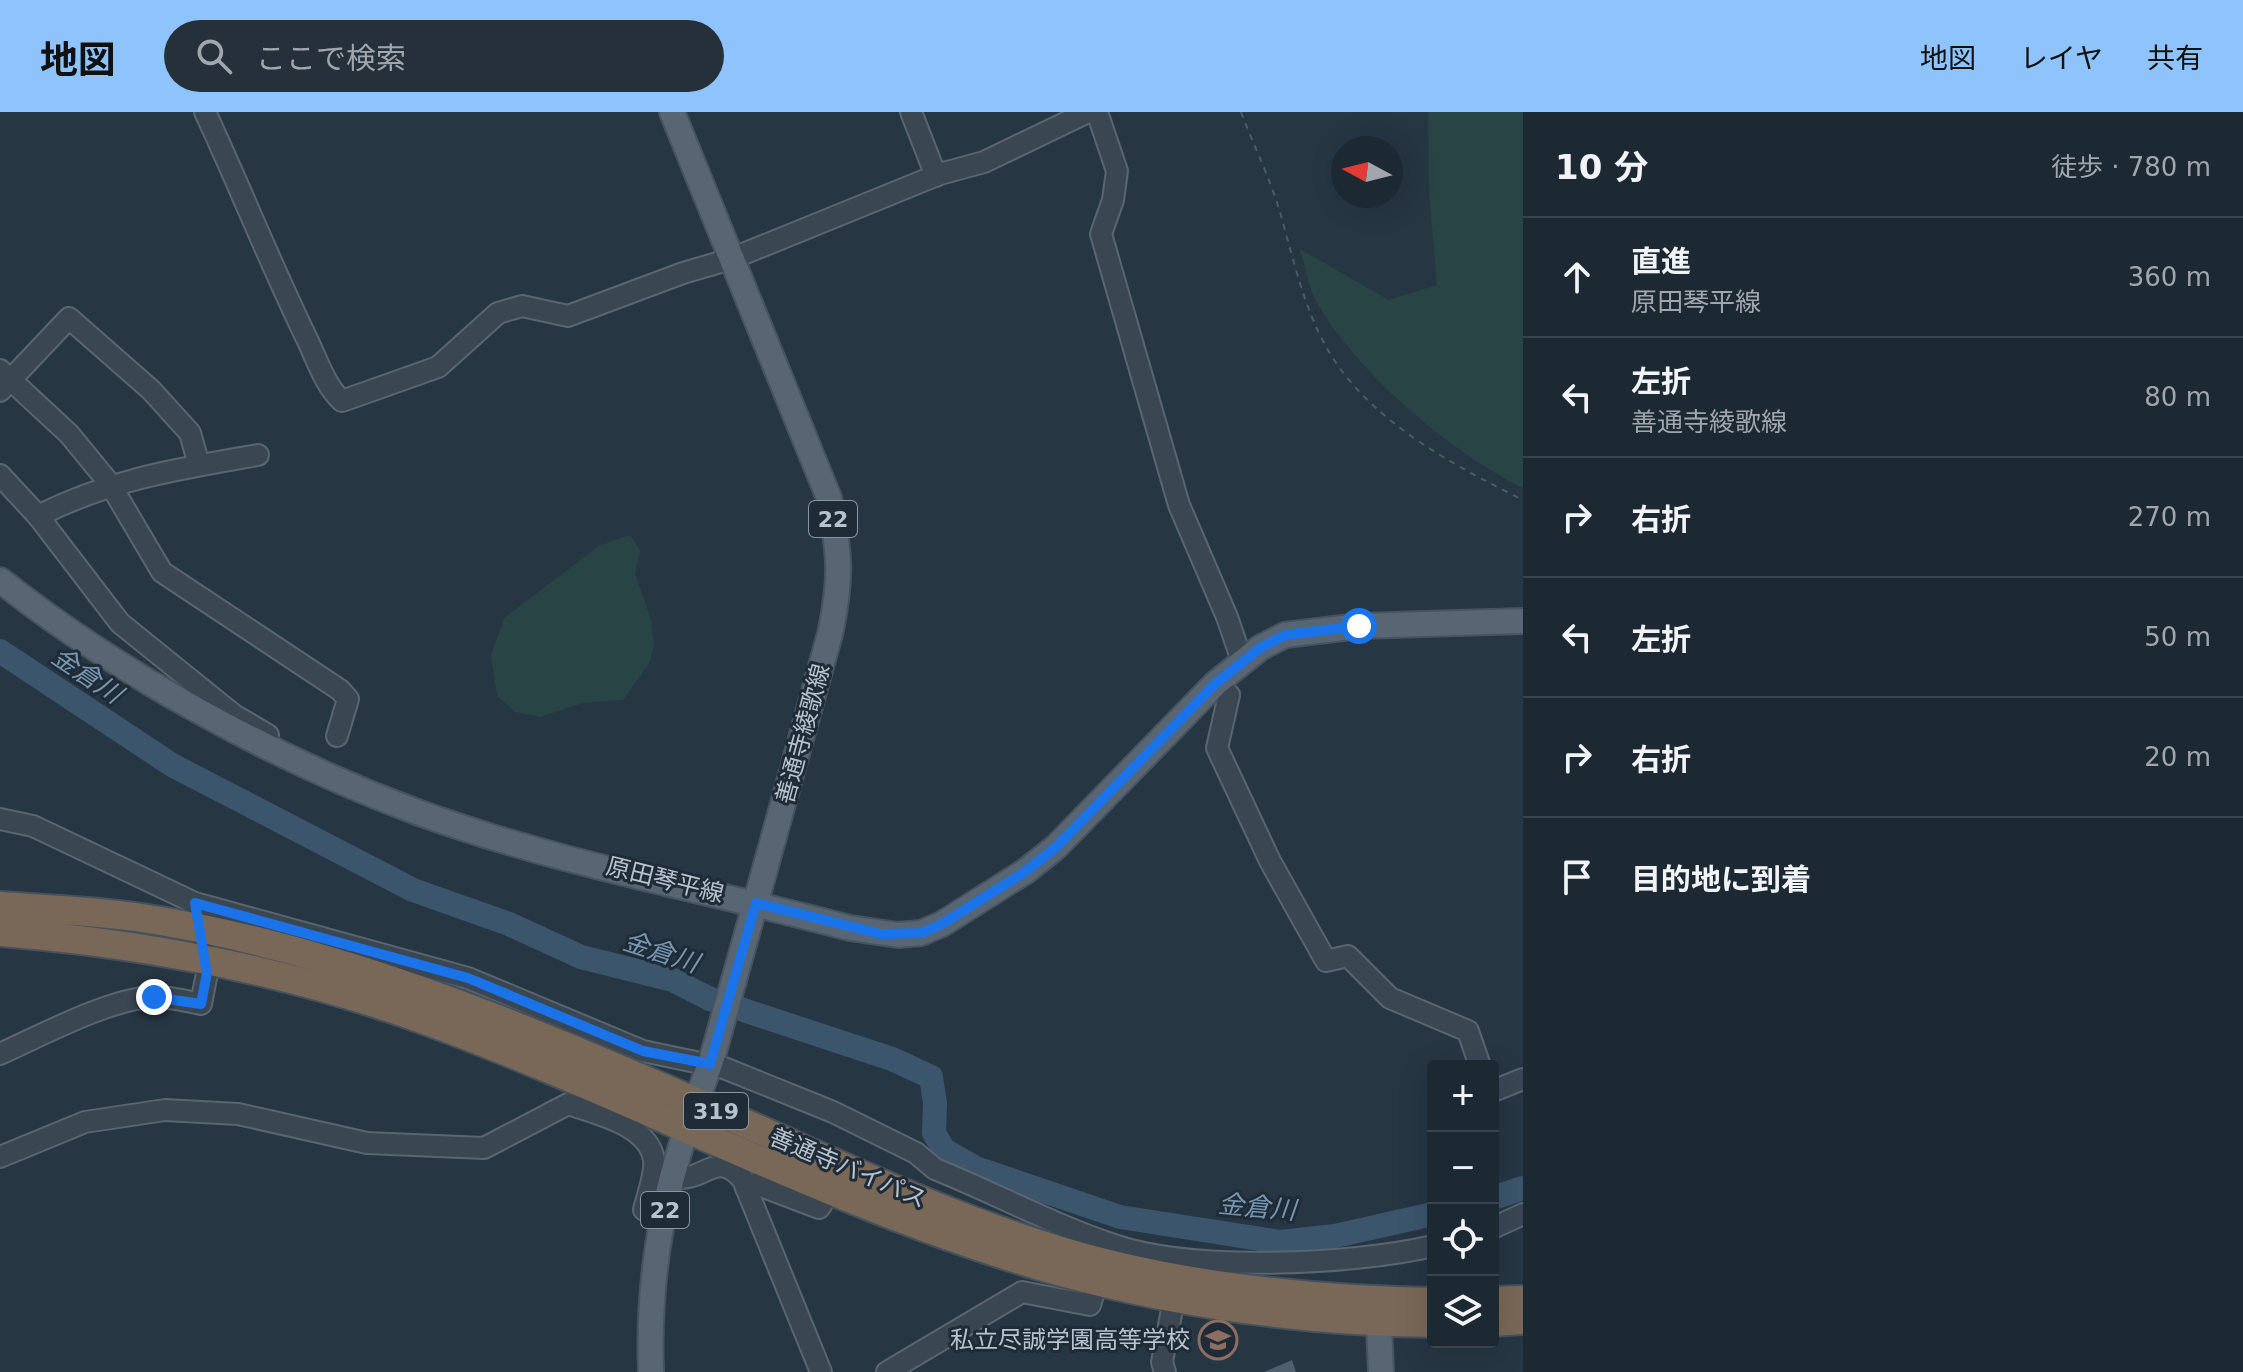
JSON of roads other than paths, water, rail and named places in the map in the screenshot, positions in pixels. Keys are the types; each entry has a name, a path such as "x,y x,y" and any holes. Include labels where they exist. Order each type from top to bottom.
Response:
{"highway":[{"name":"善通寺バイパス","path":"0,906 134,917 197,916 400,982 697,1103 929,1204 1040,1245 1185,1281 1272,1293 1427,1322"},
{"name":"善通寺バイパス","path":"0,932 123,944 204,958 311,984 431,1022 832,1189 968,1242 1097,1282 1242,1311 1378,1312 1427,1303"},
{"path":"1499,1301 1523,1300"},
{"path":"1499,1322 1523,1320"}],"main road":[{"name":"善通寺綾歌線","path":"651,1372 650,1304 664,1216 687,1129 711,1059 756,903 830,634 838,596 840,555 829,498 672,112"},
{"name":"原田琴平線","path":"0,580 59,626 210,716 417,812 528,846 881,934 921,933 942,924 1026,871 1056,847 1215,684 1242,661 1285,635 1315,630 1523,621"},
{"path":"1378,1312 1381,1372"}],"street":[{"path":"205,112 297,319 328,381 342,401 438,367 498,313 509,307 540,308 568,316 683,273 731,259 936,176 984,162 1088,112"},
{"path":"911,112 936,176"},
{"path":"1097,112 1117,171 1113,200 1101,234 1179,505 1227,617 1242,661"},
{"path":"199,465 190,433 151,390 69,318 4,380 69,434 110,484 162,572 340,690 348,699 337,736"},
{"path":"38,516 83,493 110,484 258,455"},
{"path":"0,475 38,516 120,623 234,715 270,737 280,750"},
{"path":"1215,684 1229,695 1217,748 1270,861 1326,961 1348,956 1390,998 1468,1031 1478,1060"},
{"path":"0,819 33,826 197,916 468,978 643,1051 711,1059 833,1112 916,1153 935,1169 1058,1223 1141,1253 1180,1260 1224,1262 1335,1259 1427,1247"},
{"path":"0,1054 66,1024 138,999 154,997 201,1004 207,973 197,916"},
{"path":"1499,1089 1523,1079"},
{"path":"0,1157 85,1122 165,1110 238,1114 367,1143 484,1148 568,1104 609,1118 645,1139 654,1161 644,1210 664,1216"},
{"path":"674,1177 690,1176 723,1164 732,1167 746,1188 821,1372"},
{"path":"746,1188 756,1184 819,1208 832,1189"},
{"path":"1499,1225 1523,1214"},
{"path":"887,1372 1022,1292 1090,1305 1097,1282"},
{"path":"1165,1372 1162,1362 1174,1299"}],"waterway":[{"name":"金倉川","path":"0,651 172,765 413,890 509,924 581,957 673,980 710,999 892,1059 931,1077 935,1103 934,1133 944,1150 976,1168 1120,1217 1280,1242 1335,1236 1427,1215"},
{"name":"金倉川","path":"1499,1196 1523,1188"}],"place":[{"name":"私立尽誠学園高等学校","path":"1218,1340"}]}
